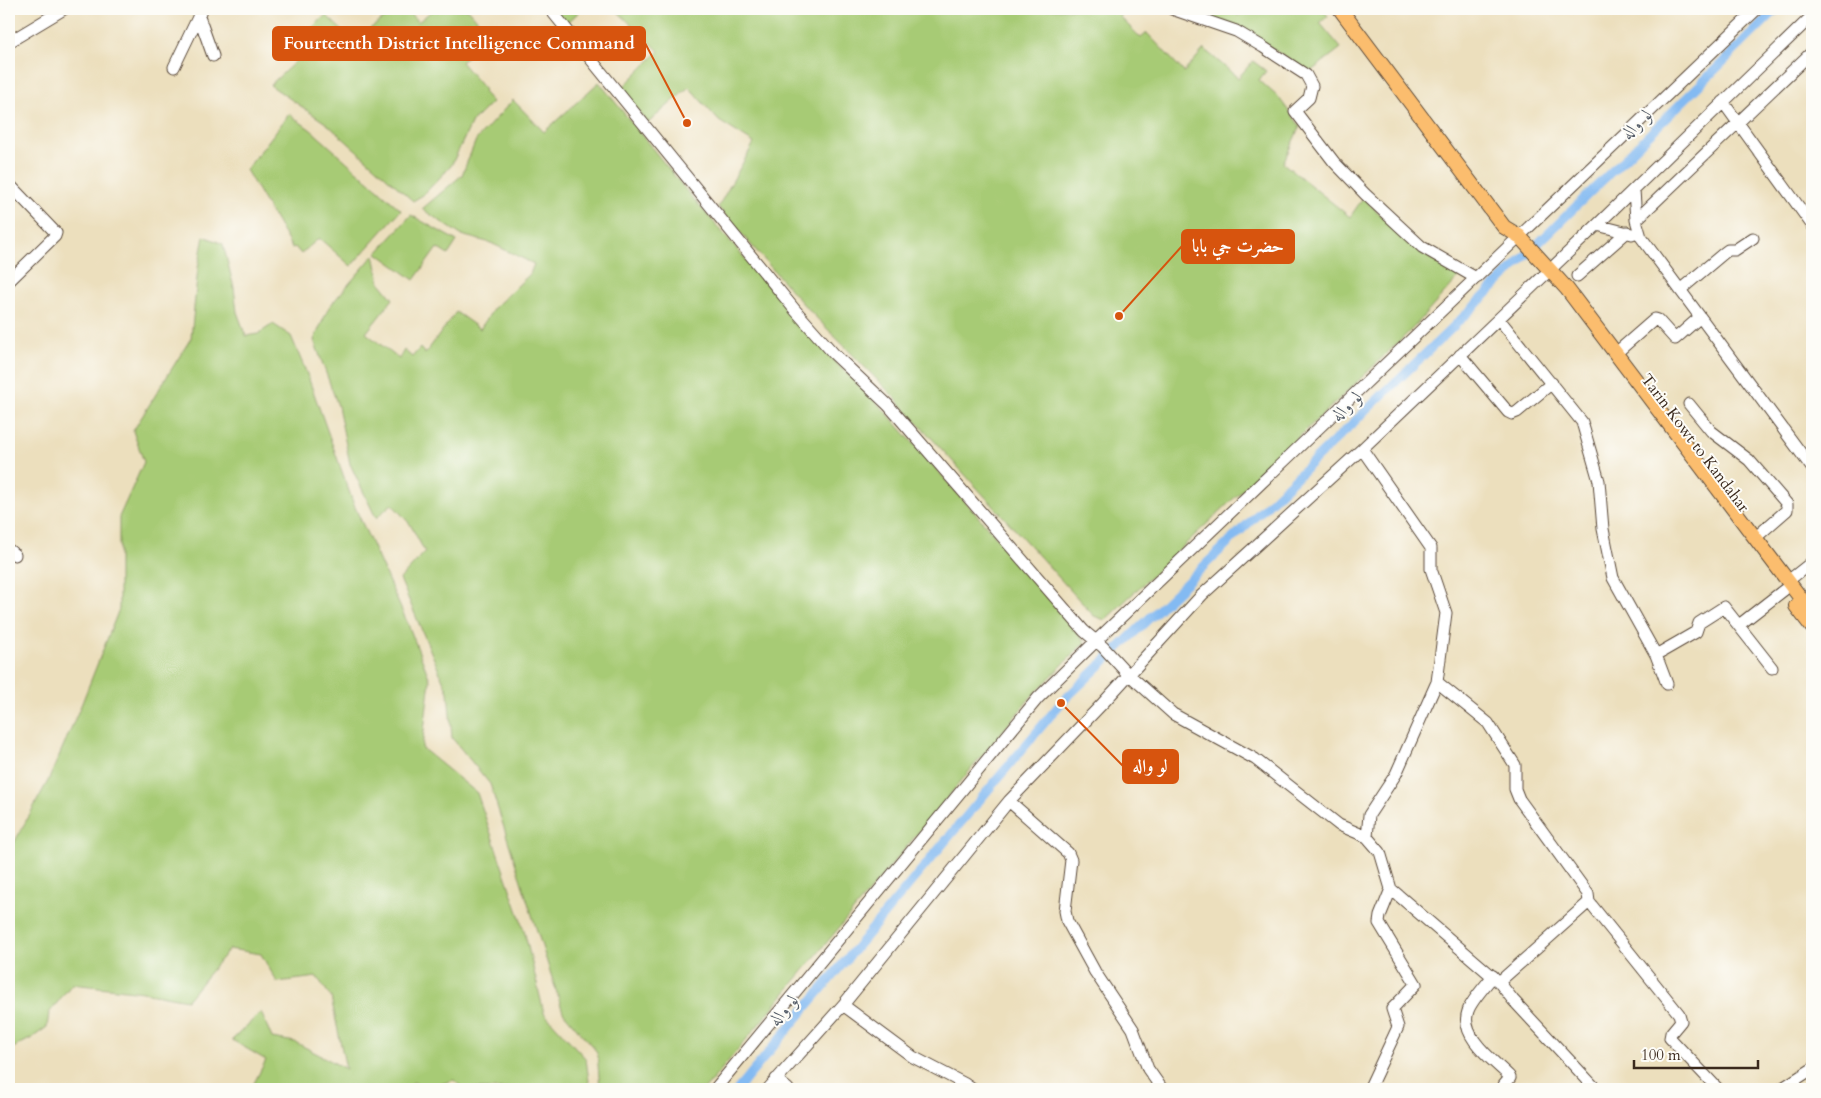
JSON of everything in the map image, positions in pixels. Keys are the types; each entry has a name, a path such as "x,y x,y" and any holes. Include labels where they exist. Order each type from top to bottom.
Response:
{"main road":[{"path":"1340,9 1389,67"},
{"path":"1350,9 1389,67 1504,227 1523,240 1550,269"},
{"name":"Tarin Kowt to Kandahar","path":"1550,269 1616,353 1755,538 1812,627"},
{"name":"Tarin Kowt to Kandahar","path":"1550,269 1560,292 1786,586 1812,613"}],"street":[{"path":"9,42 64,9"},
{"path":"550,9 795,310 834,354 888,405 1084,631 1173,714 1255,759 1339,825 1367,837 1380,852 1391,889 1496,979 1513,1000 1596,1089"},
{"path":"1172,9 1236,32 1306,75 1312,86 1309,98 1296,111 1334,162 1422,247 1476,278"},
{"path":"715,1089 1038,698 1099,644 1476,278 1523,240 1757,9"},
{"path":"200,12 213,56"},
{"path":"174,66 200,12"},
{"path":"768,1089 843,1005 1010,801 1127,673 1202,595 1499,319 1812,16"},
{"path":"1636,220 1812,52"},
{"path":"1723,102 1812,225"},
{"path":"9,184 56,234 9,281"},
{"path":"1634,190 1636,220 1641,237 1812,468"},
{"path":"1597,225 1641,237"},
{"path":"1577,276 1627,232"},
{"path":"1680,290 1728,250 1735,250 1753,238"},
{"path":"1616,353 1655,319 1675,339 1700,317"},
{"path":"1499,319 1582,422 1599,481 1603,529 1613,578 1656,655 1667,684"},
{"path":"1460,355 1508,412 1512,414 1552,383"},
{"path":"1689,404 1711,431 1749,460 1787,504 1787,510 1755,538"},
{"path":"1362,448 1431,548 1431,569 1446,612 1437,682 1396,774 1369,815 1367,837"},
{"path":"1739,625 1812,562"},
{"path":"1656,655 1696,632 1699,622 1721,608 1726,608 1772,668"},
{"path":"1437,682 1488,723 1516,765 1515,789 1519,799 1588,894 1589,902 1679,1014 1681,1021 1671,1033 1670,1038 1718,1089"},
{"path":"1010,801 1068,853 1071,860 1065,911 1066,921 1095,972 1133,1030 1148,1069 1162,1089"},
{"path":"1369,1089 1398,1027 1392,1009 1416,984 1379,923 1391,889"},
{"path":"1503,1089 1510,1078 1474,1041 1466,1023 1468,1010 1496,979 1589,902"},
{"path":"843,1005 913,1057 972,1089"},
{"path":"1781,1089 1812,1069"},
{"path":"776,1079 788,1089"}],"green space":[{"path":"397,9 406,9 418,22 434,9 468,9 491,35 461,62 485,90 483,92 492,102 472,122 451,166 423,195 413,201 327,124 270,85 306,52 297,42 326,15 353,41"},
{"path":"552,9 582,9 565,25"},
{"path":"615,9 1121,9 1120,17 1141,38 1147,33 1184,72 1204,49 1238,78 1253,61 1266,71 1259,80 1279,98 1300,126 1283,163 1350,217 1363,198 1420,252 1460,276 1414,327 1105,620 1094,616 894,397 804,305 718,207 754,143 719,121 689,87 648,123 620,90 659,51"},
{"path":"1180,9 1232,9 1238,16 1248,9 1322,9 1328,16 1320,23 1341,48 1310,72 1265,44"},
{"path":"599,82 685,189 832,359 884,410 1005,547 1085,642 1031,697 705,1089 600,1089 597,1052 563,1012 490,784 452,738 448,692 400,579 425,552 410,524 392,504 376,518 350,464 338,406 314,340 329,307 374,255 380,283 393,299 366,333 399,359 404,350 412,357 420,348 425,354 456,312 480,329 494,308 530,274 534,264 491,243 461,235 422,209 462,175 476,140 513,100 544,132"},
{"path":"289,114 311,130 401,210 351,266 319,238 301,254 295,247 292,248 246,170"},
{"path":"411,215 457,241 448,255 437,248 414,280 377,253"},
{"path":"204,236 223,244 234,288 237,312 246,336 258,334 273,324 291,336 307,374 354,505 408,624 430,680 422,748 477,793 524,930 544,1013 586,1059 590,1089 463,1089 454,1080 429,1088 413,1082 408,1089 251,1089 266,1060 232,1040 261,1012 272,1038 295,1042 346,1069 331,997 317,977 277,982 261,954 229,949 187,1000 143,992 72,984 49,1013 47,1027 32,1038 9,1050 9,852 49,779 82,703 119,609 119,517 144,462 133,431 191,338 198,268"}],"waterway":[{"name":"لو واله","path":"738,1089 1061,703 1450,330 1777,9"}],"place":[{"name":"Fourteenth District Intelligence Command","path":"687,123"},
{"name":"حضرت جي بابا","path":"1119,316"},
{"name":"لو واله","path":"1061,703"}]}
